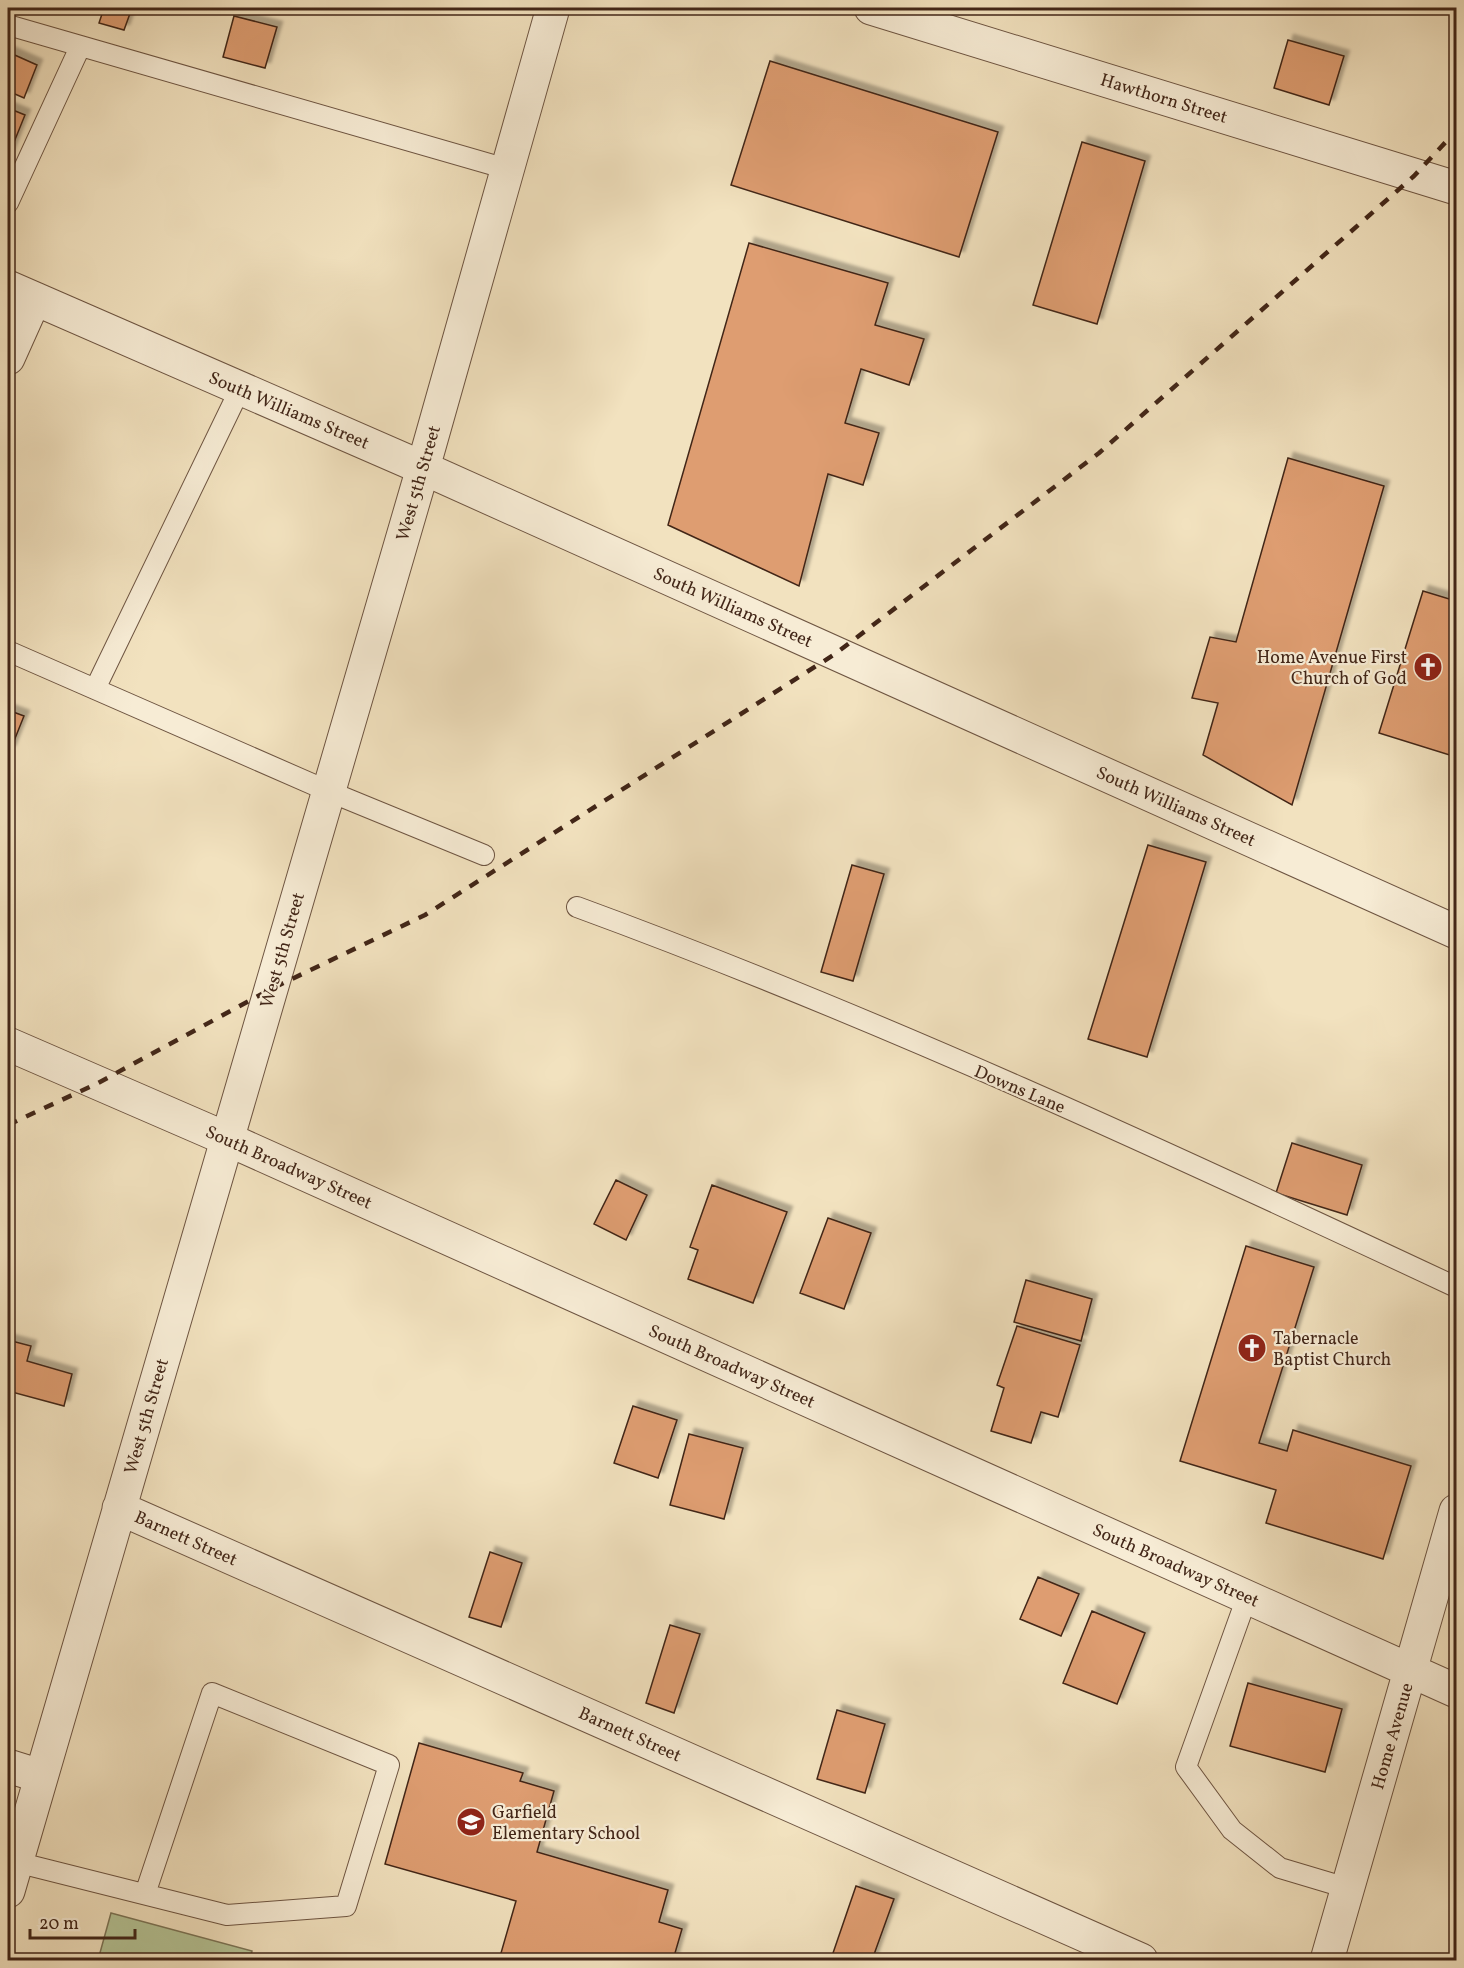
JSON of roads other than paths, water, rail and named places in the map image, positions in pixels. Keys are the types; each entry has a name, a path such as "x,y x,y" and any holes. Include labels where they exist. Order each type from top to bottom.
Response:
{"street":[{"name":"West 5th Street","path":"12,1876 423,468 553,8"},
{"name":"Hawthorn Street","path":"871,8 1456,188"},
{"name":"South Williams Street","path":"21,293 423,468 1456,932"},
{"path":"8,358 21,293"},
{"name":"South Broadway Street","path":"8,1044 227,1139 1456,1691"},
{"name":"Barnett Street","path":"119,1508 1141,1960"},
{"name":"Home Avenue","path":"1327,1960 1456,1510"},
{"path":"8,1766 40,1776"}],"lane":[{"path":"8,25 507,169"},
{"path":"8,203 80,46"},
{"path":"95,689 240,389"},
{"path":"8,651 328,791 484,855"},
{"name":"Downs Lane","path":"577,907 727,962 1195,1165 1456,1287"},
{"path":"1247,1597 1186,1767 1232,1830 1280,1868 1347,1888"},
{"path":"12,1876 145,1894 227,1915 345,1906 389,1765 212,1693 145,1894"}],"railway":[{"path":"8,1125 98,1083 271,989 425,915 835,654 1099,453 1414,176 1456,131"}],"place":[{"name":"Home Avenue First Church of God","path":"1428,667"},
{"name":"Tabernacle Baptist Church","path":"1252,1348"},
{"name":"Garfield Elementary School","path":"471,1822"}]}
